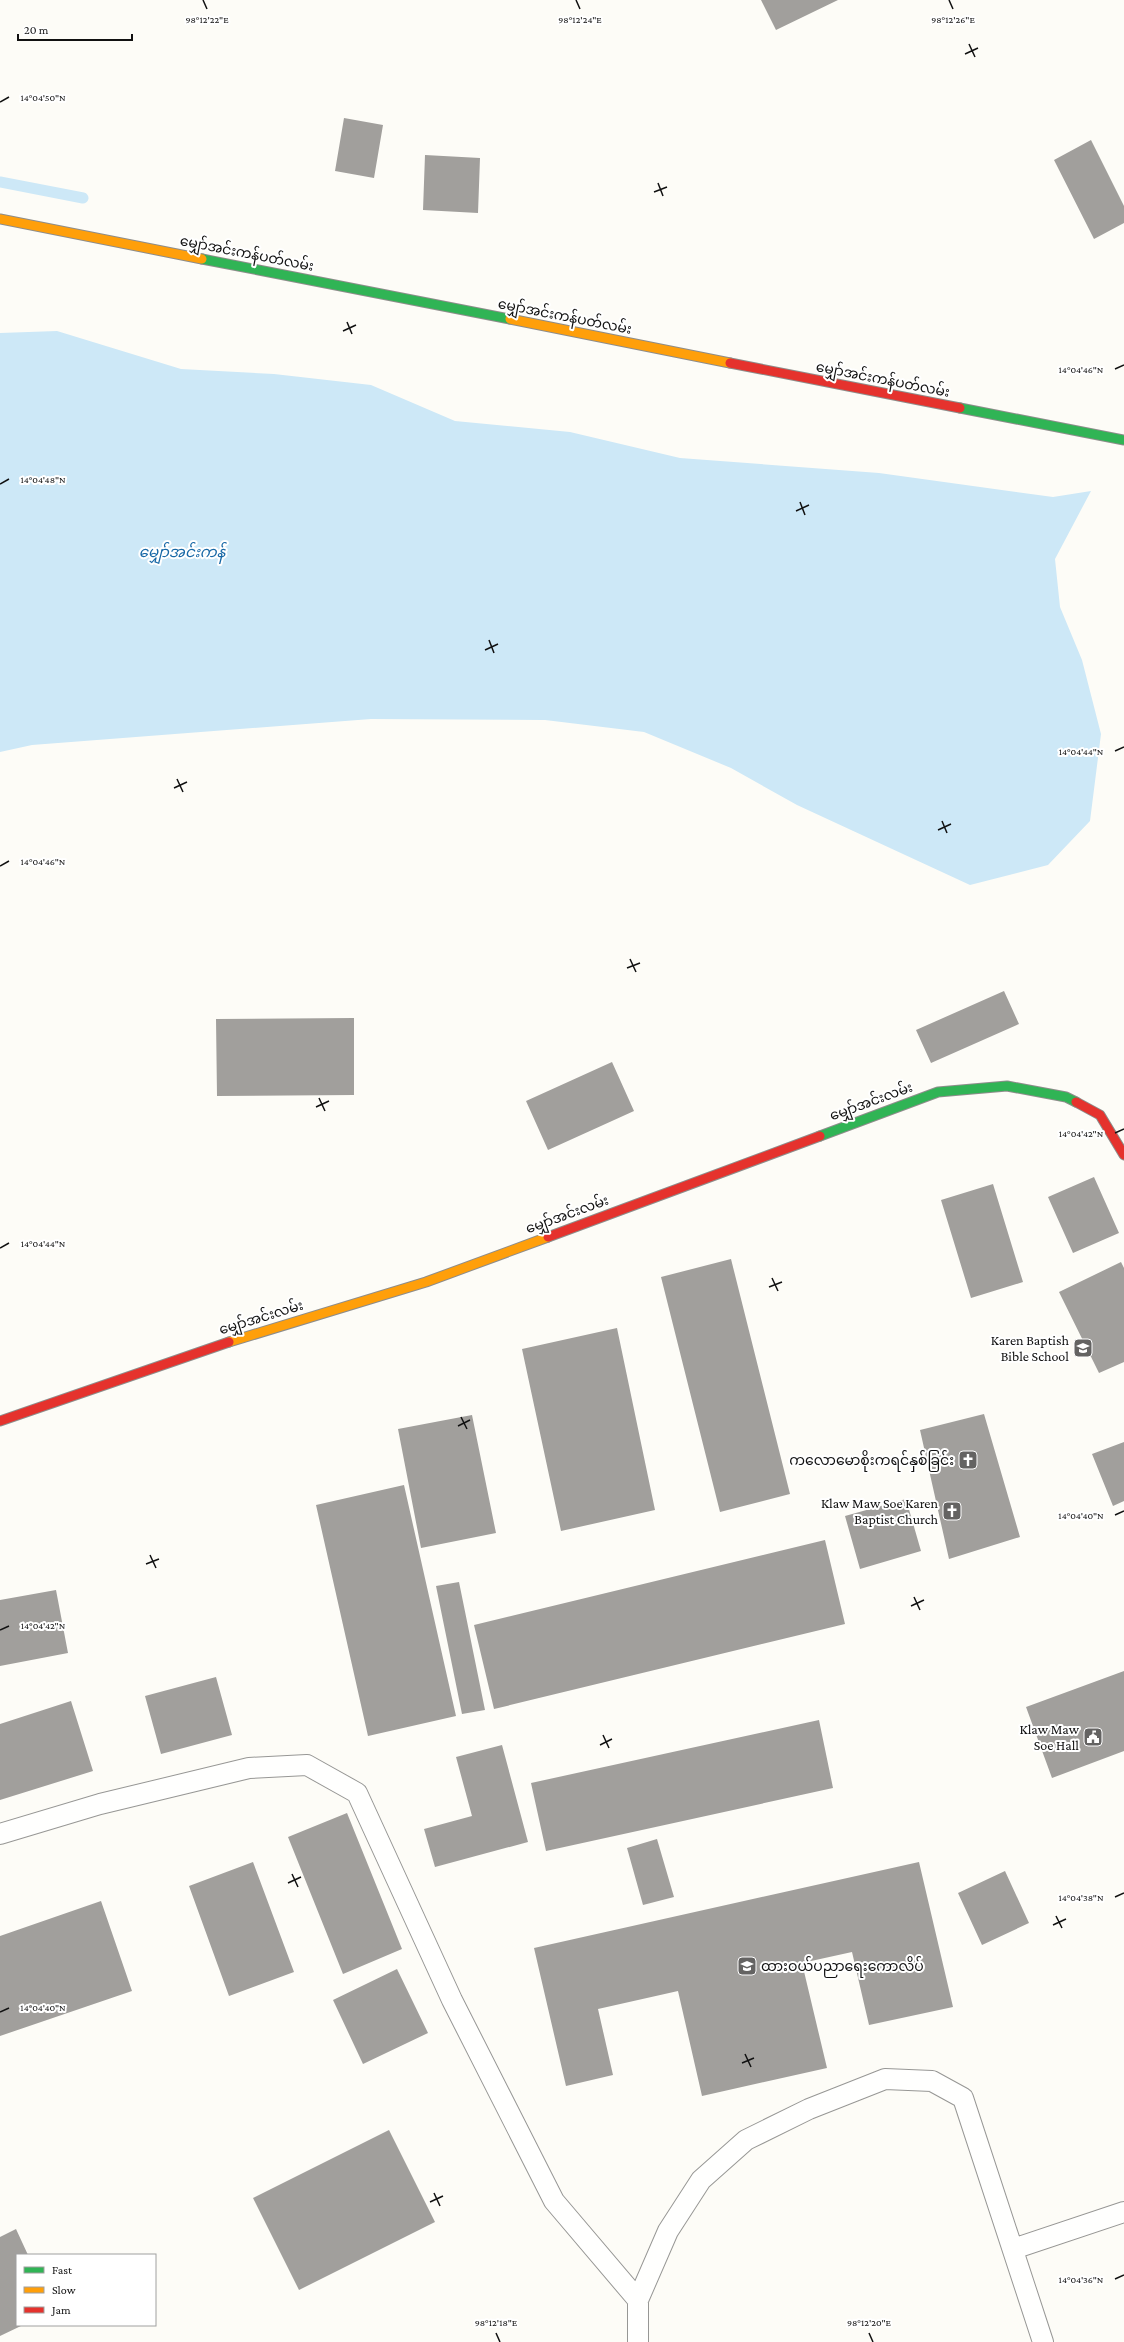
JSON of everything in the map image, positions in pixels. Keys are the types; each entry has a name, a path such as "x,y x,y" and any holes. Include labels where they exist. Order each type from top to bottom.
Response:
{"street":[{"name":"မျှော်အင်းကန်ပတ်လမ်း","path":"0,219 1124,440"},
{"name":"မျှော်အင်းလမ်း","path":"0,1421 205,1349 426,1282 938,1092 1007,1086 1066,1097 1100,1115 1124,1155"}],"lane":[{"path":"0,1834 100,1804 249,1768 307,1765 357,1793 452,2000 554,2201 638,2300"},
{"path":"638,2342 638,2300 668,2231 701,2180 746,2140 809,2109 885,2079 932,2081 963,2098 1042,2342"},
{"path":"1013,2249 1124,2212"}],"water":[{"name":"မျှော်အင်းကန်","path":"57,331 181,369 274,374 371,385 455,421 570,432 680,458 879,473 1053,497 1091,491 1055,559 1060,607 1082,660 1101,734 1090,821 1048,865 970,885 797,805 731,768 644,732 545,720 371,719 32,745 0,752 0,333"}],"building":[{"path":"761,0 838,0 776,30"},
{"path":"344,118 383,125 374,178 335,171"},
{"path":"1091,140 1124,206 1124,223 1094,239 1054,160"},
{"path":"425,155 480,158 478,213 423,210"},
{"path":"1004,991 1019,1024 931,1063 916,1030"},
{"path":"354,1018 354,1095 217,1096 216,1019"},
{"path":"612,1062 634,1111 548,1150 526,1101"},
{"path":"1094,1177 1119,1233 1073,1253 1048,1197"},
{"path":"993,1184 1023,1282 971,1298 941,1200"},
{"path":"731,1259 790,1494 720,1512 661,1277"},
{"path":"1121,1262 1124,1268 1124,1362 1099,1373 1059,1292"},
{"path":"617,1328 655,1510 561,1531 522,1349"},
{"path":"984,1414 1020,1537 949,1559 920,1430"},
{"path":"472,1415 496,1533 421,1548 398,1429"},
{"path":"1124,1442 1124,1501 1113,1506 1092,1454"},
{"path":"404,1485 456,1716 368,1736 316,1505"},
{"path":"906,1499 921,1551 860,1569 845,1516"},
{"path":"825,1540 845,1624 494,1709 474,1625"},
{"path":"459,1582 485,1710 462,1714 436,1586"},
{"path":"56,1590 68,1653 0,1666 0,1600"},
{"path":"1124,1671 1124,1751 1052,1778 1026,1707"},
{"path":"216,1677 232,1735 161,1754 145,1696"},
{"path":"71,1701 93,1771 0,1800 0,1724"},
{"path":"819,1720 833,1788 546,1851 531,1783"},
{"path":"502,1745 528,1842 435,1867 424,1829 472,1816 456,1757"},
{"path":"347,1813 402,1949 343,1974 288,1837"},
{"path":"657,1839 674,1897 643,1905 627,1848"},
{"path":"253,1862 294,1972 229,1996 189,1886"},
{"path":"919,1862 953,2007 869,2025 852,1952 802,1963 827,2068 702,2096 678,1991 598,2009 613,2075 566,2086 534,1948"},
{"path":"1005,1871 1029,1923 982,1945 958,1893"},
{"path":"101,1901 132,1991 0,2036 0,1936"},
{"path":"397,1969 428,2033 363,2064 333,2000"},
{"path":"389,2130 435,2222 299,2290 253,2198"},
{"path":"16,2229 28,2254 16,2254 16,2326 21,2326 0,2336 0,2237"}],"waterway":[{"path":"0,182 83,198"}],"traffic: fast":[{"path":"202,259 510,319"},
{"path":"960,408 1124,440"},
{"path":"820,1136 938,1092 1007,1086 1066,1097 1076,1102"}],"traffic: slow":[{"path":"0,219 202,259"},
{"path":"510,319 730,363"},
{"path":"229,1342 426,1282 548,1237"}],"traffic: jam":[{"path":"730,363 960,408"},
{"path":"1076,1102 1100,1115 1124,1155"},
{"path":"548,1237 820,1136"},
{"path":"0,1421 229,1342"}],"place":[{"name":"Karen Baptish Bible School","path":"1083,1348"},
{"name":"ကလောမောစိုးကရင်နှစ်ခြင်း","path":"968,1460"},
{"name":"Klaw Maw Soe Karen Baptist Church","path":"952,1511"},
{"name":"Klaw Maw Soe Hall","path":"1093,1737"},
{"name":"ထားဝယ်ပညာရေးကောလိပ်","path":"747,1966"}]}
